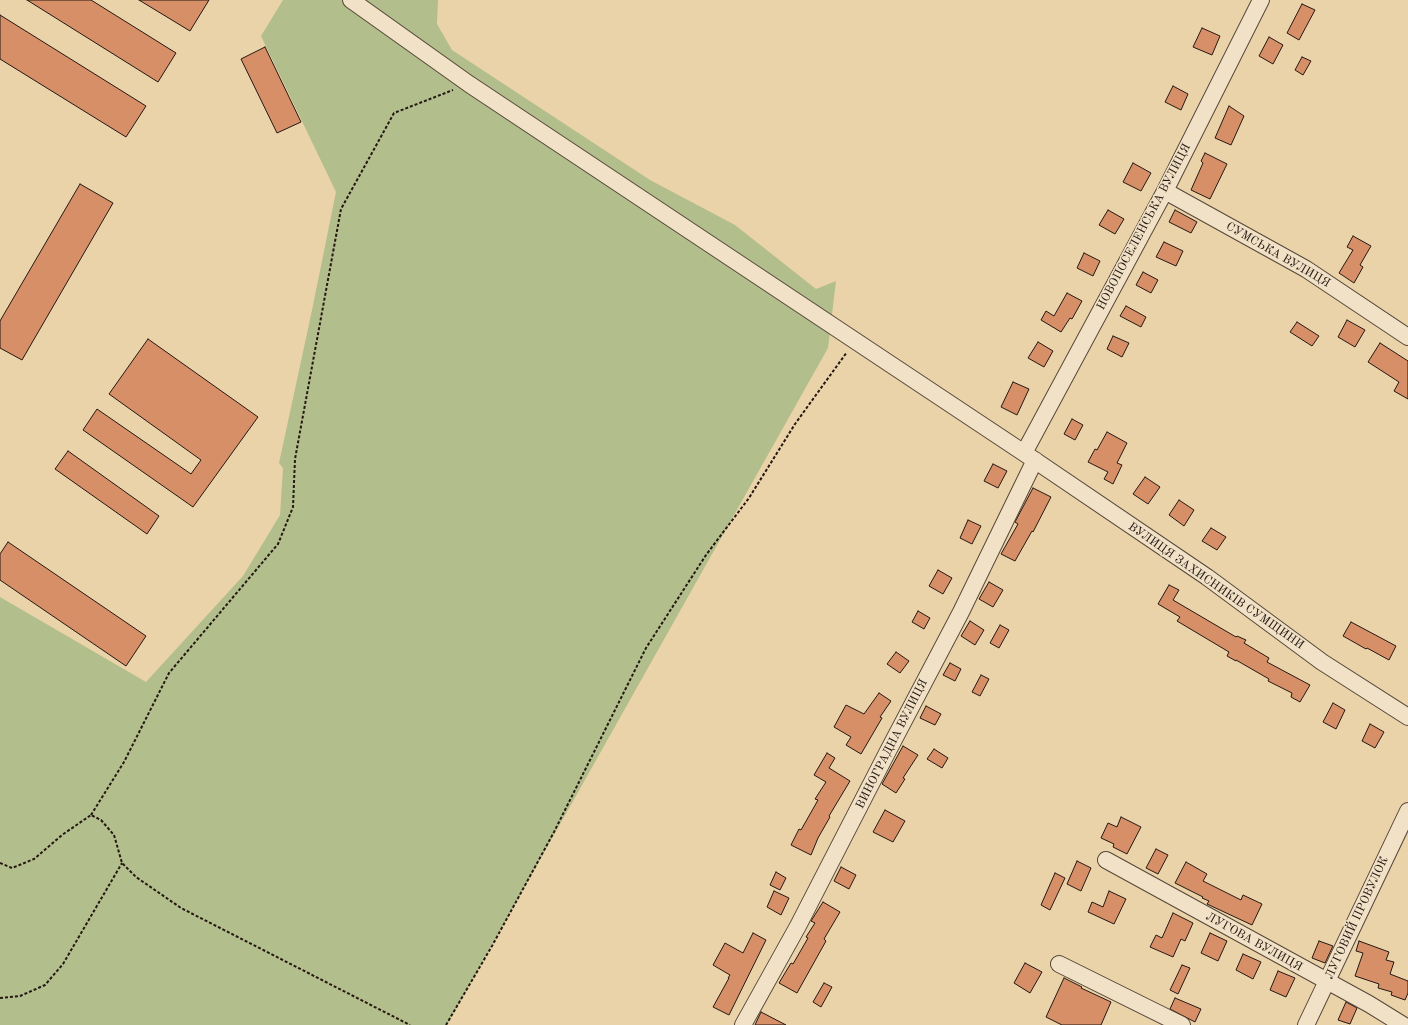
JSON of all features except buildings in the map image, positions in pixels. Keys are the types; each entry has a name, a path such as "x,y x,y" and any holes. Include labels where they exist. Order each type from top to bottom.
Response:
{"street":[{"name":"ВУЛИЦЯ ЗАХИСНИКІВ СУМЩИНИ","path":"351,0 469,84 1030,456 1207,577 1322,662 1408,717"},
{"name":"НОВОПОСЕЛЕНСЬКА ВУЛИЦЯ","path":"1030,456 1261,0"},
{"name":"СУМСЬКА ВУЛИЦЯ","path":"1165,191 1306,268 1408,337"},
{"name":"ВИНОГРАДНА ВУЛИЦЯ","path":"743,1025 798,926 961,612 1030,456"},
{"name":"ЛУГОВИЙ ПРОВУЛОК","path":"1306,1025 1408,811"},
{"name":"ЛУГОВА ВУЛИЦЯ","path":"1106,860 1369,1004 1403,1025"},
{"path":"1059,964 1182,1025"}],"path":[{"path":"0,863 12,868 34,860 62,836 91,815 124,762 169,673 278,544 294,507 295,459 341,209 394,112 469,84"},
{"path":"446,1025 492,946 554,832 646,648 706,555 749,498 795,424 855,341"},
{"path":"91,815 101,820 114,835 122,863 136,878 180,908 410,1025"},
{"path":"0,998 20,996 45,985 63,964 122,863"}],"green space":[{"path":"283,0 438,0 437,24 452,50 650,180 735,225 816,289 836,281 828,348 447,1025 0,1025 0,597 146,682 243,576 280,515 283,468 279,463 336,192 261,36"}]}
